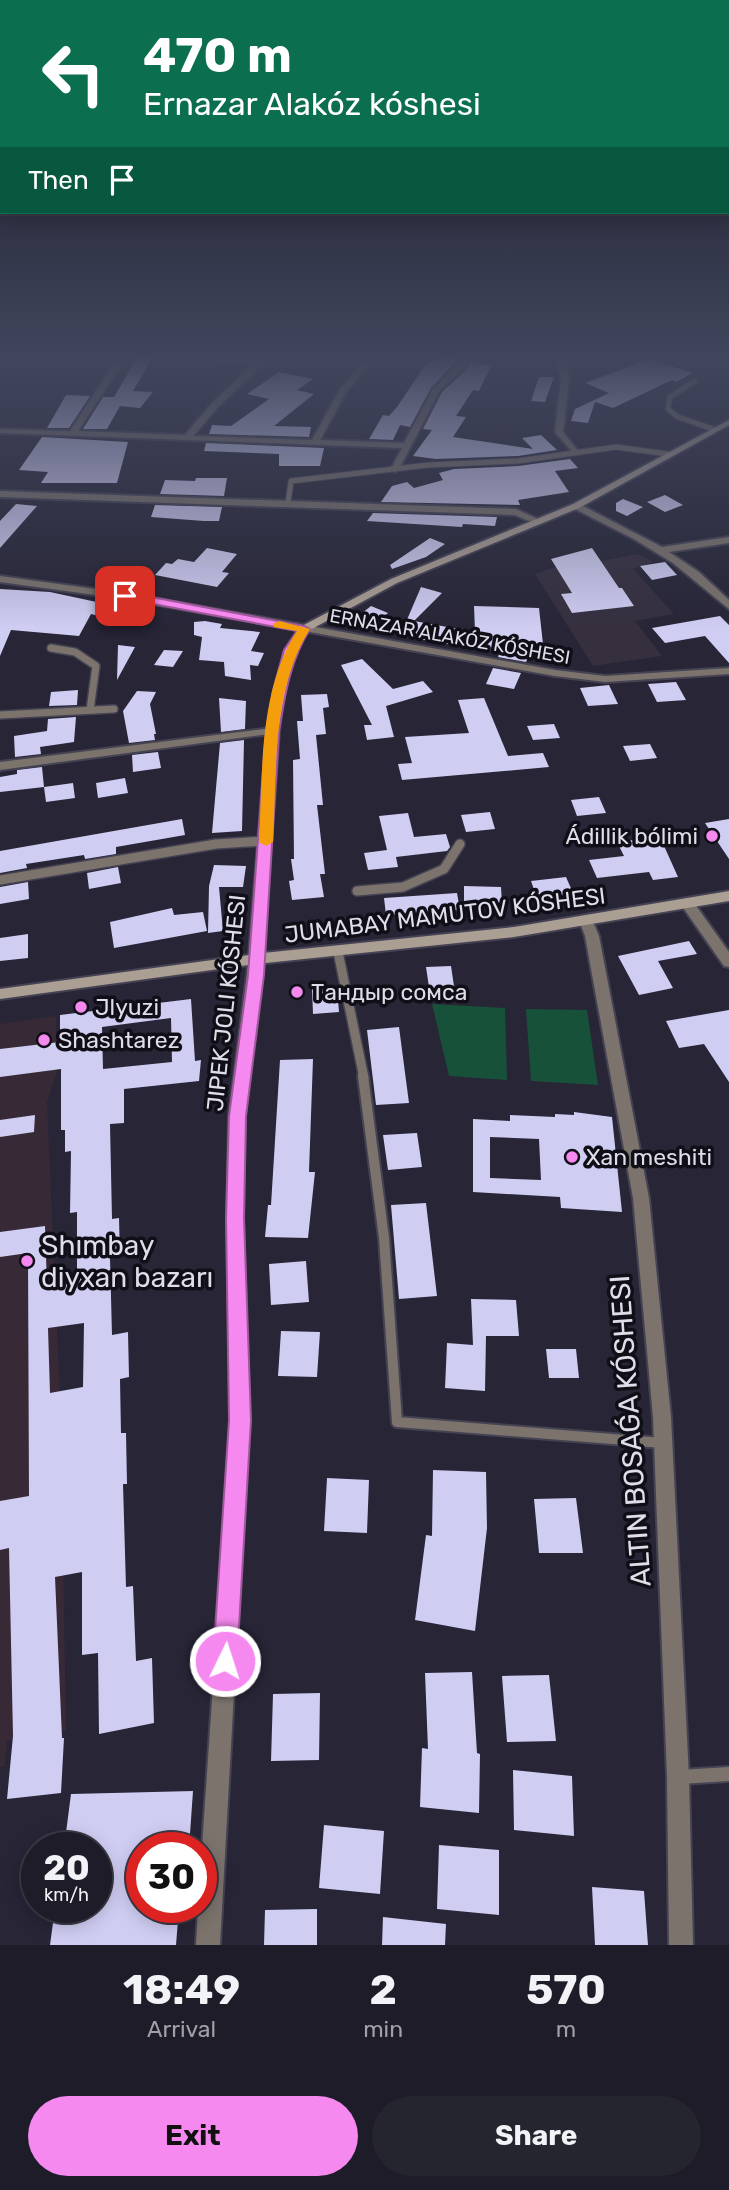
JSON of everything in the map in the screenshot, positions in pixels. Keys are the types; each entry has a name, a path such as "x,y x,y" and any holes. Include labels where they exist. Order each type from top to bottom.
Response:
{"street":[{"path":"396,469 405,447"},
{"path":"571,447 574,451"},
{"path":"208,1945 240,1420 235,1218 237,1116 256,959 273,731 279,691 290,650 304,629 394,581 576,506 681,447"},
{"path":"0,494 516,512 539,522"},
{"path":"576,506 663,550 711,585 729,606"},
{"path":"663,550 729,540"},
{"name":"ERNAZAR ALAKÓZ KÓSHESI","path":"0,579 125,596 555,673 605,679 729,671"},
{"path":"0,766 273,731"},
{"name":"JUMABAY MAMUTOV KÓSHESI","path":"0,994 256,959 514,932 729,896"},
{"path":"687,903 729,962"},
{"path":"586,920 592,936 641,1198 663,1443 678,1777 681,1945"}],"lane":[{"path":"288,503 292,481 396,469 518,461 616,447 668,454"},
{"path":"51,648 73,650 86,656 96,666 90,710"},
{"path":"0,715 114,709"},
{"path":"0,880 216,844 266,841"},
{"path":"357,891 403,887 444,869 460,844"},
{"path":"338,952 360,1056 377,1185 393,1322 397,1422 663,1443"},
{"path":"678,1777 729,1774"}],"shaded area":[{"path":"638,554 653,562 633,569 674,614 635,621 662,656 593,666 535,574 586,557 596,562"},
{"name":"Shımbay diyxan bazarı","path":"56,1016 57,1073 47,1102 61,1419 66,1730 7,1741 5,1766 0,1767 0,1024"}],"green space":[{"path":"432,1004 505,1008 507,1080 449,1076"},
{"path":"526,1009 587,1010 598,1085 531,1081"}],"building":[{"path":"35,447 127,447 117,483 41,483 48,472 19,470"},
{"path":"205,447 324,448 320,466 279,466 279,454 204,451"},
{"path":"420,447 533,449 531,447 554,447 557,450 518,456 436,459 413,456"},
{"path":"570,459 578,468 555,471 569,492 518,500 520,505 381,502 392,486 407,482 414,488 443,480 439,473 454,469 518,466"},
{"path":"196,478 227,478 224,496 160,494 165,480 195,481"},
{"path":"665,495 683,505 665,512 647,502"},
{"path":"623,499 643,507 627,516 616,511 616,503"},
{"path":"16,504 37,506 0,548 0,521"},
{"path":"155,505 222,507 219,521 204,521 151,517"},
{"path":"373,513 497,517 495,526 463,524 462,527 367,521"},
{"path":"430,538 445,544 426,557 392,569 390,565"},
{"path":"207,548 237,554 222,572 229,573 217,587 155,575 166,563 172,564 178,559 194,562"},
{"path":"592,548 634,606 572,613 561,594 572,593 551,559"},
{"path":"665,562 677,575 652,580 640,566"},
{"path":"421,587 442,593 414,621 475,632 474,606 539,608 543,644 537,659 528,657 526,662 498,657 500,652 400,636"},
{"path":"0,589 50,592 106,604 95,615 91,614 79,636 11,630 0,656"},
{"path":"371,606 388,613 374,624 357,617"},
{"path":"720,616 729,625 729,663 705,636 665,643 652,628"},
{"path":"194,622 222,624 220,628 260,632 251,651 264,653 258,666 250,665 251,680 225,676 224,662 199,660 202,637 194,635"},
{"path":"118,645 135,647 117,680"},
{"path":"164,650 183,651 173,667 154,665"},
{"path":"362,659 393,689 423,681 433,692 386,706 394,737 367,740 364,725 372,725 341,665"},
{"path":"493,668 521,673 514,689 486,684"},
{"path":"676,682 686,700 657,702 648,684"},
{"path":"609,685 618,704 588,706 580,688"},
{"path":"78,690 77,705 49,706 51,692"},
{"path":"137,691 156,692 150,704 156,734 155,740 129,743 123,711"},
{"path":"327,694 329,707 323,708 326,734 316,735 323,805 317,805 325,874 320,874 324,897 292,900 289,881 294,880 291,859 294,859 293,760 300,759 297,721 303,721 301,695"},
{"path":"219,698 246,701 245,729 221,732"},
{"path":"484,698 508,756 543,753 549,767 402,780 398,764 412,763 405,737 469,733 458,700"},
{"path":"76,717 74,742 40,747 41,754 15,757 14,736 47,731 48,719"},
{"path":"554,724 560,738 533,740 527,726"},
{"path":"244,740 242,831 212,833 220,743"},
{"path":"650,744 657,758 630,761 623,746"},
{"path":"158,752 161,768 133,772 132,755"},
{"path":"42,767 44,787 0,792 0,777 17,774 17,770"},
{"path":"125,778 128,793 98,798 96,783"},
{"path":"73,783 75,798 46,802 44,787"},
{"path":"599,797 606,813 577,816 571,800"},
{"path":"490,812 495,829 466,832 461,815"},
{"path":"408,813 414,837 446,834 450,847 447,851 396,857 398,867 368,870 364,853 387,850 379,816"},
{"path":"182,819 185,835 116,847 116,854 85,859 84,855 26,864 27,868 0,873 0,851"},
{"path":"729,819 729,859 705,823"},
{"path":"660,837 678,877 653,880 649,872 597,878 589,860 624,856 617,842"},
{"path":"214,865 246,866 243,887 219,887 223,931 208,933 209,886"},
{"path":"118,867 121,883 89,889 87,873"},
{"path":"566,877 573,893 537,898 531,881"},
{"path":"28,882 29,899 0,904 0,887"},
{"path":"464,886 501,887 502,904 464,903"},
{"path":"457,893 460,910 386,915 384,898"},
{"path":"172,908 174,915 203,912 207,931 114,948 110,922"},
{"path":"28,934 28,958 0,961 0,938"},
{"path":"689,941 697,954 658,961 673,988 639,995 618,956"},
{"path":"451,966 455,993 430,994 426,967"},
{"path":"337,986 339,1012 313,1014 312,988"},
{"path":"191,999 195,1061 201,1060 199,1081 124,1089 124,1123 110,1124 112,1219 119,1218 120,1257 110,1258 112,1335 128,1332 129,1377 120,1379 121,1433 126,1433 127,1484 123,1484 126,1587 133,1586 136,1661 152,1658 154,1723 99,1734 98,1653 82,1655 82,1572 55,1577 64,1738 61,1793 7,1799 13,1736 9,1548 0,1550 0,1501 29,1496 28,1253 0,1257 0,1232 45,1226 47,1286 77,1282 77,1212 70,1213 71,1151 65,1152 65,1130 61,1130 61,1069 0,1077 0,1049 60,1042 60,1015","holes":["171,1018 172,1062 103,1069 102,1027","84,1323 83,1387 50,1393 48,1328"]},
{"path":"729,1010 729,1082 704,1044 679,1048 666,1021"},
{"path":"399,1027 409,1103 376,1105 367,1030"},
{"path":"313,1059 309,1172 315,1172 308,1238 265,1237 268,1205 271,1205 280,1060"},
{"path":"574,1112 612,1117 622,1212 561,1208 560,1197 473,1192 473,1119 510,1121 510,1115 574,1115","holes":["490,1137 539,1139 541,1180 490,1178"]},
{"path":"35,1115 34,1132 0,1137 0,1120"},
{"path":"417,1133 422,1167 388,1170 383,1135"},
{"path":"426,1203 437,1296 399,1299 391,1205"},
{"path":"306,1261 309,1302 271,1305 269,1264"},
{"path":"471,1299 516,1300 519,1336 486,1336 485,1391 445,1388 447,1343 473,1345"},
{"path":"281,1331 320,1332 317,1377 278,1376"},
{"path":"546,1349 576,1349 579,1378 549,1378"},
{"path":"433,1470 486,1472 487,1528 475,1631 415,1620 426,1535 432,1536"},
{"path":"327,1478 369,1480 367,1533 324,1531"},
{"path":"576,1498 583,1553 539,1553 534,1499"},
{"path":"472,1672 477,1753 480,1754 479,1813 420,1807 422,1748 428,1749 425,1673"},
{"path":"549,1675 556,1741 507,1742 502,1676"},
{"path":"320,1693 319,1760 271,1761 273,1694"},
{"path":"513,1770 572,1776 574,1836 514,1830"},
{"path":"193,1791 190,1832 126,1832 126,1923 178,1923 176,1945 50,1945 53,1923 112,1923 112,1832 66,1832 71,1794"},
{"path":"324,1825 384,1831 380,1894 319,1888"},
{"path":"439,1845 499,1850 499,1915 437,1909"},
{"path":"592,1887 644,1891 648,1945 595,1945"},
{"path":"317,1909 317,1945 264,1945 265,1910"},
{"path":"383,1917 446,1924 445,1945 382,1945"}],"slow traffic":[{"path":"266,842 273,731 279,691 290,650 304,629 279,624"}],"place":[{"name":"Ádillik bólimi","path":"712,836"},
{"name":"Тандыр сомса","path":"297,992"},
{"name":"Jlyuzi","path":"81,1007"},
{"name":"Shashtarez","path":"44,1040"},
{"name":"Xan meshiti","path":"572,1157"},
{"name":"Shımbay diyxan bazarı","path":"27,1261"}],"route":[{"path":"125,596 304,629 290,650 279,691 273,731 256,975 237,1116 235,1218 240,1420 225,1661"}]}
